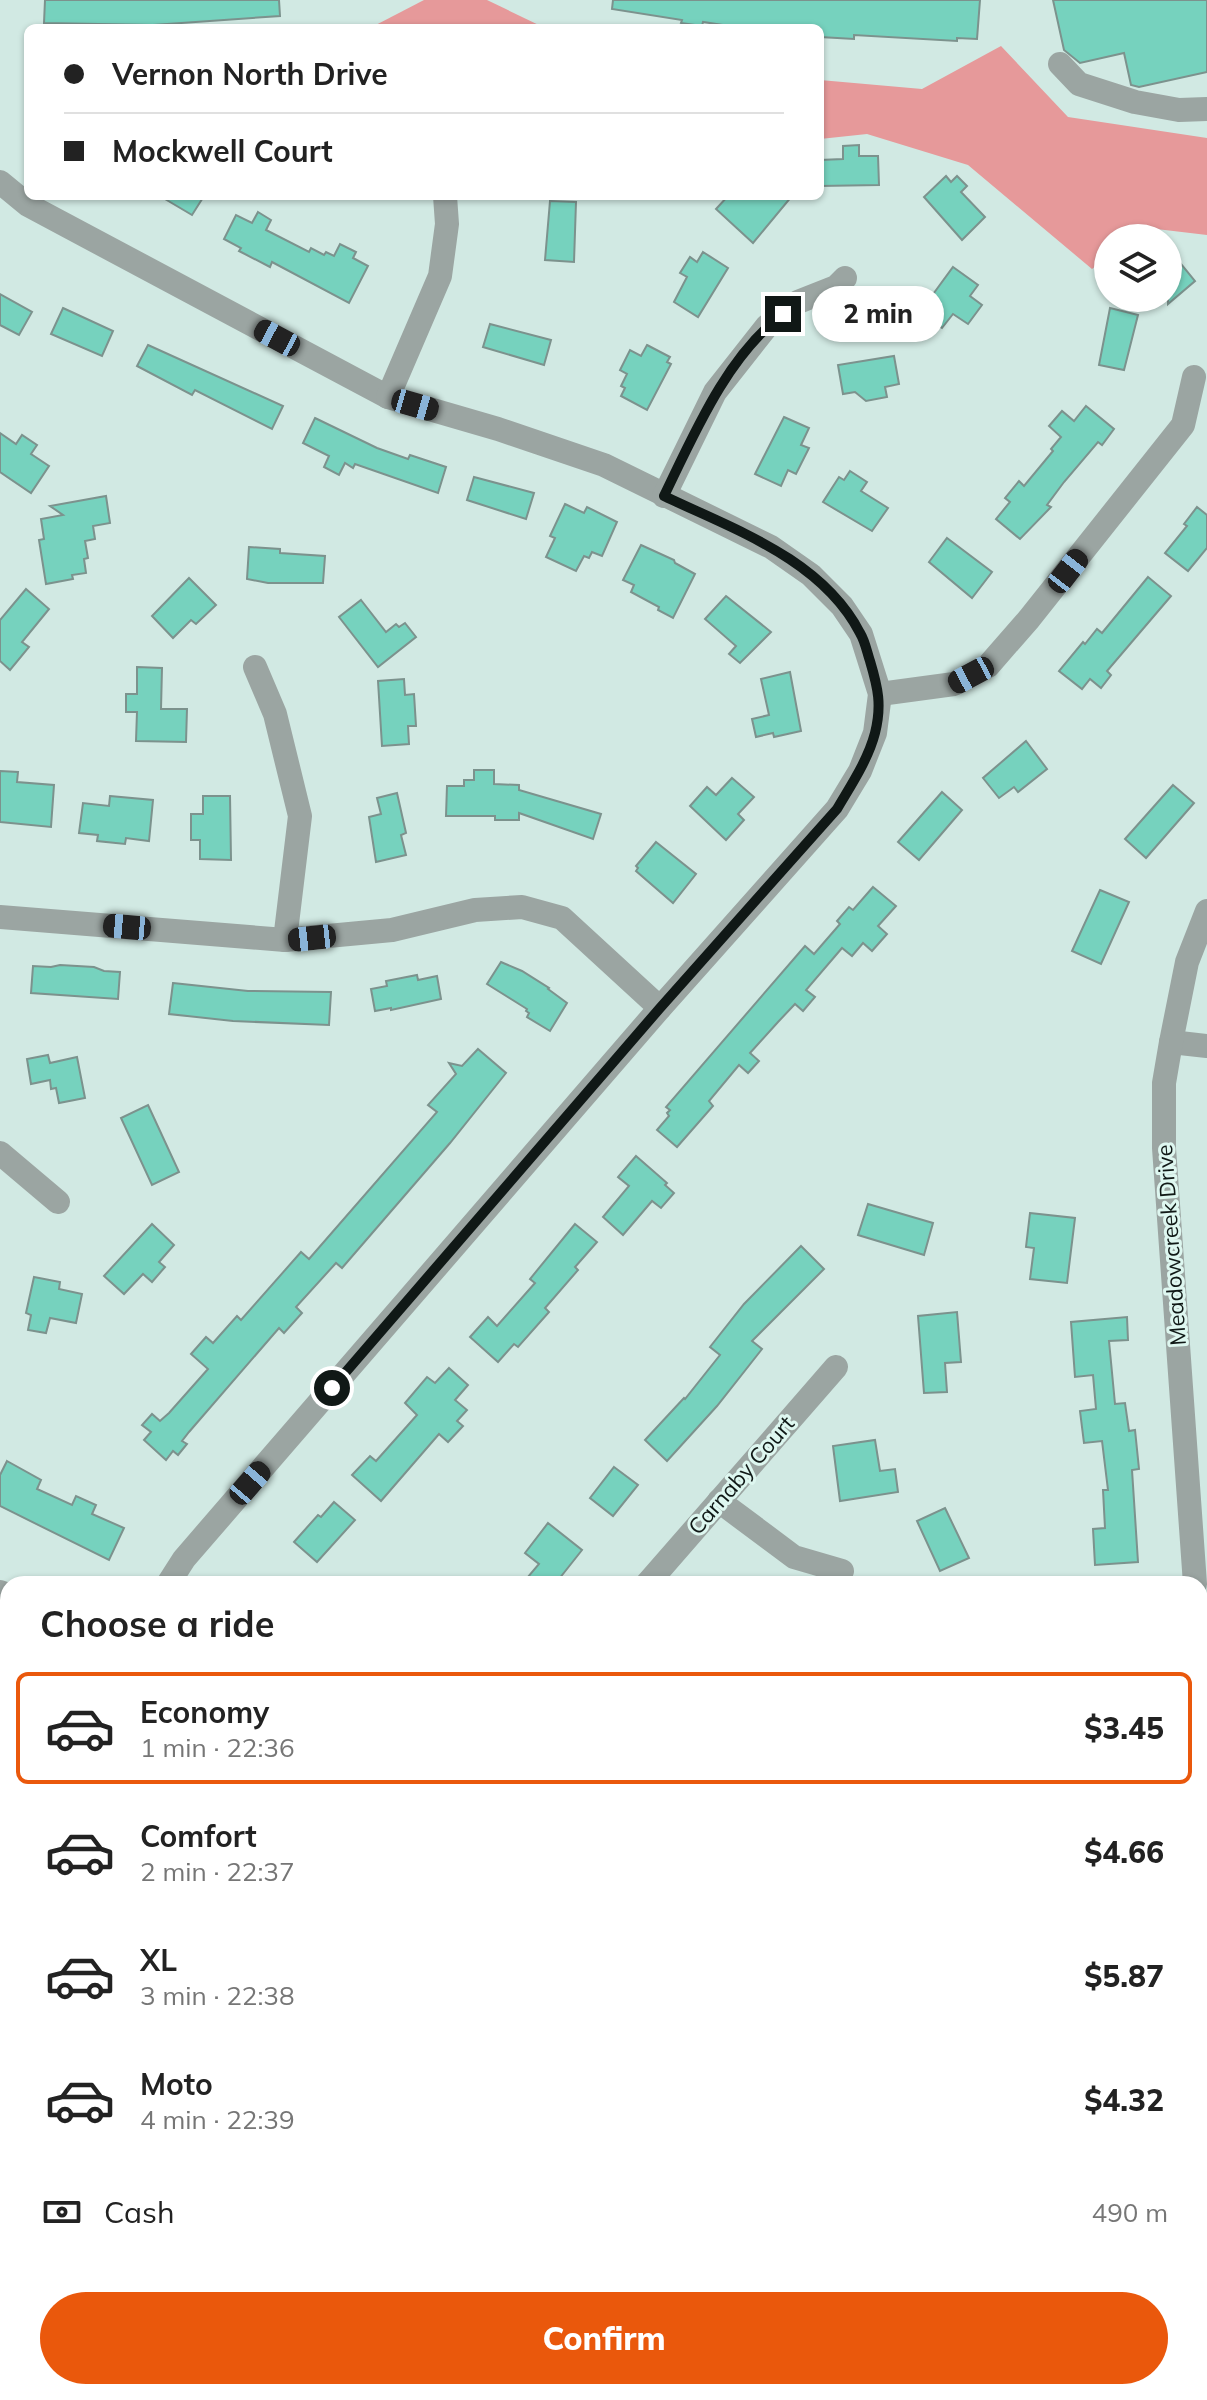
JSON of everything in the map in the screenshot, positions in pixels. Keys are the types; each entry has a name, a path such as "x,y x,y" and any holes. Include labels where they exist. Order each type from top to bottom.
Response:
{"street":[{"path":"1060,64 1079,84 1135,102 1179,110 1207,109"},
{"path":"0,182 28,205 388,397 498,429 604,465 771,547 811,575 842,606 861,634 880,694 875,733 860,771 837,809 660,1008 184,1559 173,1576"},
{"path":"388,397 440,276 447,224 445,200"},
{"path":"664,496 715,392 767,326 798,302 836,287 845,278"},
{"path":"880,694 954,684 988,666 1183,425 1194,377"},
{"path":"255,667 275,714 300,816 285,940"},
{"path":"0,917 285,940 392,930 475,910 522,907 562,918 660,1008"},
{"name":"Meadowcreek Drive","path":"1194,1576 1164,1148 1164,1083 1187,962 1207,911"},
{"path":"1171,1042 1207,1046"},
{"path":"0,1153 58,1202"},
{"name":"Carnaby Court","path":"654,1576 836,1367"},
{"path":"719,1501 794,1557 842,1571"}],"shaded area":[{"path":"424,0 487,0 537,24 378,24"},
{"path":"1001,46 1068,117 1207,138 1207,235 1182,232 1182,224 1094,224 1092,269 968,165 867,134 824,139 824,80 922,89"}],"building":[{"path":"45,0 279,0 280,16 167,24 44,23"},
{"path":"613,0 980,0 977,39 957,38 957,41 854,35 854,39 824,37 824,24 688,24 681,23 682,20 612,9"},
{"path":"1053,0 1207,0 1207,72 1139,87 1131,85 1124,53 1080,63 1064,50"},
{"path":"859,145 859,156 878,156 879,185 824,186 824,160 843,159 843,146"},
{"path":"946,176 951,182 957,176 967,186 961,192 985,217 962,240 924,197"},
{"path":"167,200 201,200 192,215"},
{"path":"724,200 789,200 753,243 716,209"},
{"path":"550,201 576,202 574,262 545,260"},
{"path":"258,212 271,220 266,230 309,252 311,248 334,256 340,244 356,252 353,258 368,266 349,303 272,262 270,267 239,251 241,248 224,239 236,215 252,223"},
{"path":"703,252 728,268 698,317 674,302 687,277 680,273 690,257 697,262"},
{"path":"1182,265 1195,281 1182,292"},
{"path":"953,267 978,285 970,296 982,305 968,324 953,314 942,328 924,315 935,300 931,297"},
{"path":"0,294 32,312 19,335 0,325"},
{"path":"63,308 113,331 102,356 51,334"},
{"path":"1109,312 1138,315 1124,370 1099,365"},
{"path":"490,324 551,340 544,365 483,347"},
{"path":"148,345 283,406 272,429 195,390 192,395 137,366"},
{"path":"647,345 670,357 667,362 671,364 647,410 621,396 625,388 621,386 627,374 620,370 630,350 641,356"},
{"path":"894,356 899,384 885,387 887,397 866,401 855,392 843,394 838,365"},
{"path":"1086,406 1114,429 1102,445 1098,442 1047,505 1051,507 1020,539 996,519 1010,502 1005,498 1019,481 1024,486 1053,451 1051,449 1061,437 1049,426 1062,411 1074,421"},
{"path":"784,417 809,428 801,445 809,448 796,474 788,470 781,486 755,474"},
{"path":"315,418 377,448 446,467 438,493 355,464 353,468 345,463 339,475 324,467 329,456 303,443"},
{"path":"0,433 16,444 22,435 37,445 31,454 49,466 31,493 0,472"},
{"path":"850,471 867,482 861,491 888,508 872,531 823,502 839,477 844,480"},
{"path":"474,477 534,493 526,519 467,500"},
{"path":"106,496 110,523 93,526 95,539 85,541 88,558 84,559 86,573 46,584 39,540 44,539 41,519 63,515 50,506"},
{"path":"565,504 584,513 587,507 617,522 602,556 592,552 589,558 584,556 576,571 546,557 555,538 550,536"},
{"path":"1197,507 1207,515 1207,548 1188,571 1165,553 1187,526 1184,524"},
{"path":"947,538 992,572 972,598 929,562"},
{"path":"641,545 695,574 673,618 631,592 634,585 623,580"},
{"path":"249,547 325,556 323,583 268,583 247,579"},
{"path":"1148,577 1171,596 1107,671 1111,675 1101,688 1090,679 1082,689 1059,671 1097,629 1102,633"},
{"path":"189,578 216,605 196,624 191,620 173,638 152,616"},
{"path":"26,589 49,609 22,642 29,647 10,670 0,661 0,620"},
{"path":"726,596 771,632 740,663 729,654 736,646 705,619"},
{"path":"361,600 386,632 396,624 399,627 405,623 416,637 378,667 339,617"},
{"path":"137,667 162,668 161,709 187,709 186,742 136,741 137,712 126,712 126,694 137,694"},
{"path":"790,672 801,731 756,737 752,719 769,715 761,679"},
{"path":"404,679 405,695 414,694 416,726 408,726 409,744 382,746 378,681"},
{"path":"1026,741 1047,769 1018,792 1014,787 999,798 983,778"},
{"path":"474,770 494,770 494,784 519,785 519,790 601,814 593,839 519,813 519,820 495,820 495,816 446,816 447,786 464,786 464,780 474,780"},
{"path":"0,771 18,772 17,782 54,785 51,827 0,822"},
{"path":"732,778 754,797 738,814 744,820 726,840 690,806 707,787 716,795"},
{"path":"1173,785 1194,803 1146,858 1125,839"},
{"path":"942,792 962,810 919,860 898,842"},
{"path":"397,793 406,833 401,835 406,855 376,862 369,817 381,814 377,798"},
{"path":"110,796 153,800 149,841 126,838 125,844 97,841 98,835 79,833 83,803 109,806"},
{"path":"203,796 230,796 231,860 200,859 200,840 191,840 191,814 203,814"},
{"path":"656,842 696,874 673,903 636,871 636,866"},
{"path":"873,887 896,906 878,926 887,934 872,951 863,943 852,956 842,948 806,990 815,997 803,1011 795,1004 778,1022 750,1053 759,1061 748,1073 739,1065 709,1101 713,1106 677,1147 657,1130 669,1116 667,1113 670,1110 666,1107 805,946 814,954 840,924 837,921 849,907 853,910"},
{"path":"1100,890 1129,902 1101,964 1072,951"},
{"path":"501,962 522,971 567,1003 550,1031 527,1017 527,1009 487,984"},
{"path":"60,965 120,972 118,999 31,993 33,966"},
{"path":"417,975 418,980 437,976 441,999 375,1011 371,989 387,986 386,981"},
{"path":"173,983 248,991 331,992 329,1025 233,1021 169,1014"},
{"path":"478,1049 506,1073 342,1268 336,1263 296,1307 302,1313 284,1333 279,1328 189,1432 182,1441 187,1444 178,1455 173,1451 166,1460 144,1440 151,1432 142,1425 152,1414 160,1421 208,1369 191,1354 206,1337 213,1343 237,1316 241,1320 301,1252 309,1259 437,1112 428,1105 456,1074 449,1063 462,1066"},
{"path":"48,1055 50,1063 77,1057 85,1098 59,1103 56,1088 51,1089 50,1080 31,1084 27,1059"},
{"path":"148,1105 179,1172 152,1185 121,1118"},
{"path":"636,1156 674,1193 661,1208 652,1201 623,1235 603,1217 629,1186 618,1177"},
{"path":"868,1204 933,1223 924,1255 858,1235"},
{"path":"1030,1213 1075,1218 1067,1283 1030,1279 1034,1248 1026,1247"},
{"path":"152,1224 174,1245 159,1262 165,1267 152,1282 143,1274 124,1294 104,1276"},
{"path":"575,1224 597,1242 575,1267 578,1270 545,1308 549,1312 518,1347 514,1344 498,1362 470,1337 488,1317 497,1326 535,1283 530,1279"},
{"path":"801,1246 824,1269 752,1341 762,1349 717,1406 667,1461 645,1440 685,1399 720,1355 710,1347 744,1304"},
{"path":"34,1277 60,1282 59,1289 82,1294 76,1323 50,1318 46,1333 28,1330 31,1315 26,1313"},
{"path":"957,1312 961,1362 945,1363 947,1392 924,1393 918,1316"},
{"path":"1127,1317 1128,1340 1109,1341 1115,1404 1125,1403 1129,1431 1135,1430 1139,1469 1132,1470 1138,1562 1095,1565 1093,1529 1105,1528 1103,1490 1108,1490 1102,1441 1084,1443 1080,1411 1096,1409 1093,1375 1075,1377 1071,1322"},
{"path":"449,1368 468,1385 455,1400 467,1410 457,1421 463,1426 448,1442 439,1434 381,1501 352,1475 370,1456 376,1461 417,1415 405,1403 427,1377 435,1383"},
{"path":"875,1440 880,1471 895,1469 898,1492 840,1501 833,1446"},
{"path":"7,1461 41,1480 37,1489 72,1505 76,1496 96,1505 92,1514 124,1528 109,1560 0,1506 0,1475"},
{"path":"614,1467 638,1485 613,1516 590,1498"},
{"path":"334,1502 355,1520 317,1562 294,1542"},
{"path":"945,1508 969,1558 940,1571 917,1521"},
{"path":"548,1523 582,1550 561,1576 529,1576 539,1564 525,1553"}],"route":[{"path":"332,1388 660,1008 837,809 860,771 875,733 880,694 861,634 842,606 811,575 771,547 664,496 715,392 767,326 783,314"}]}
